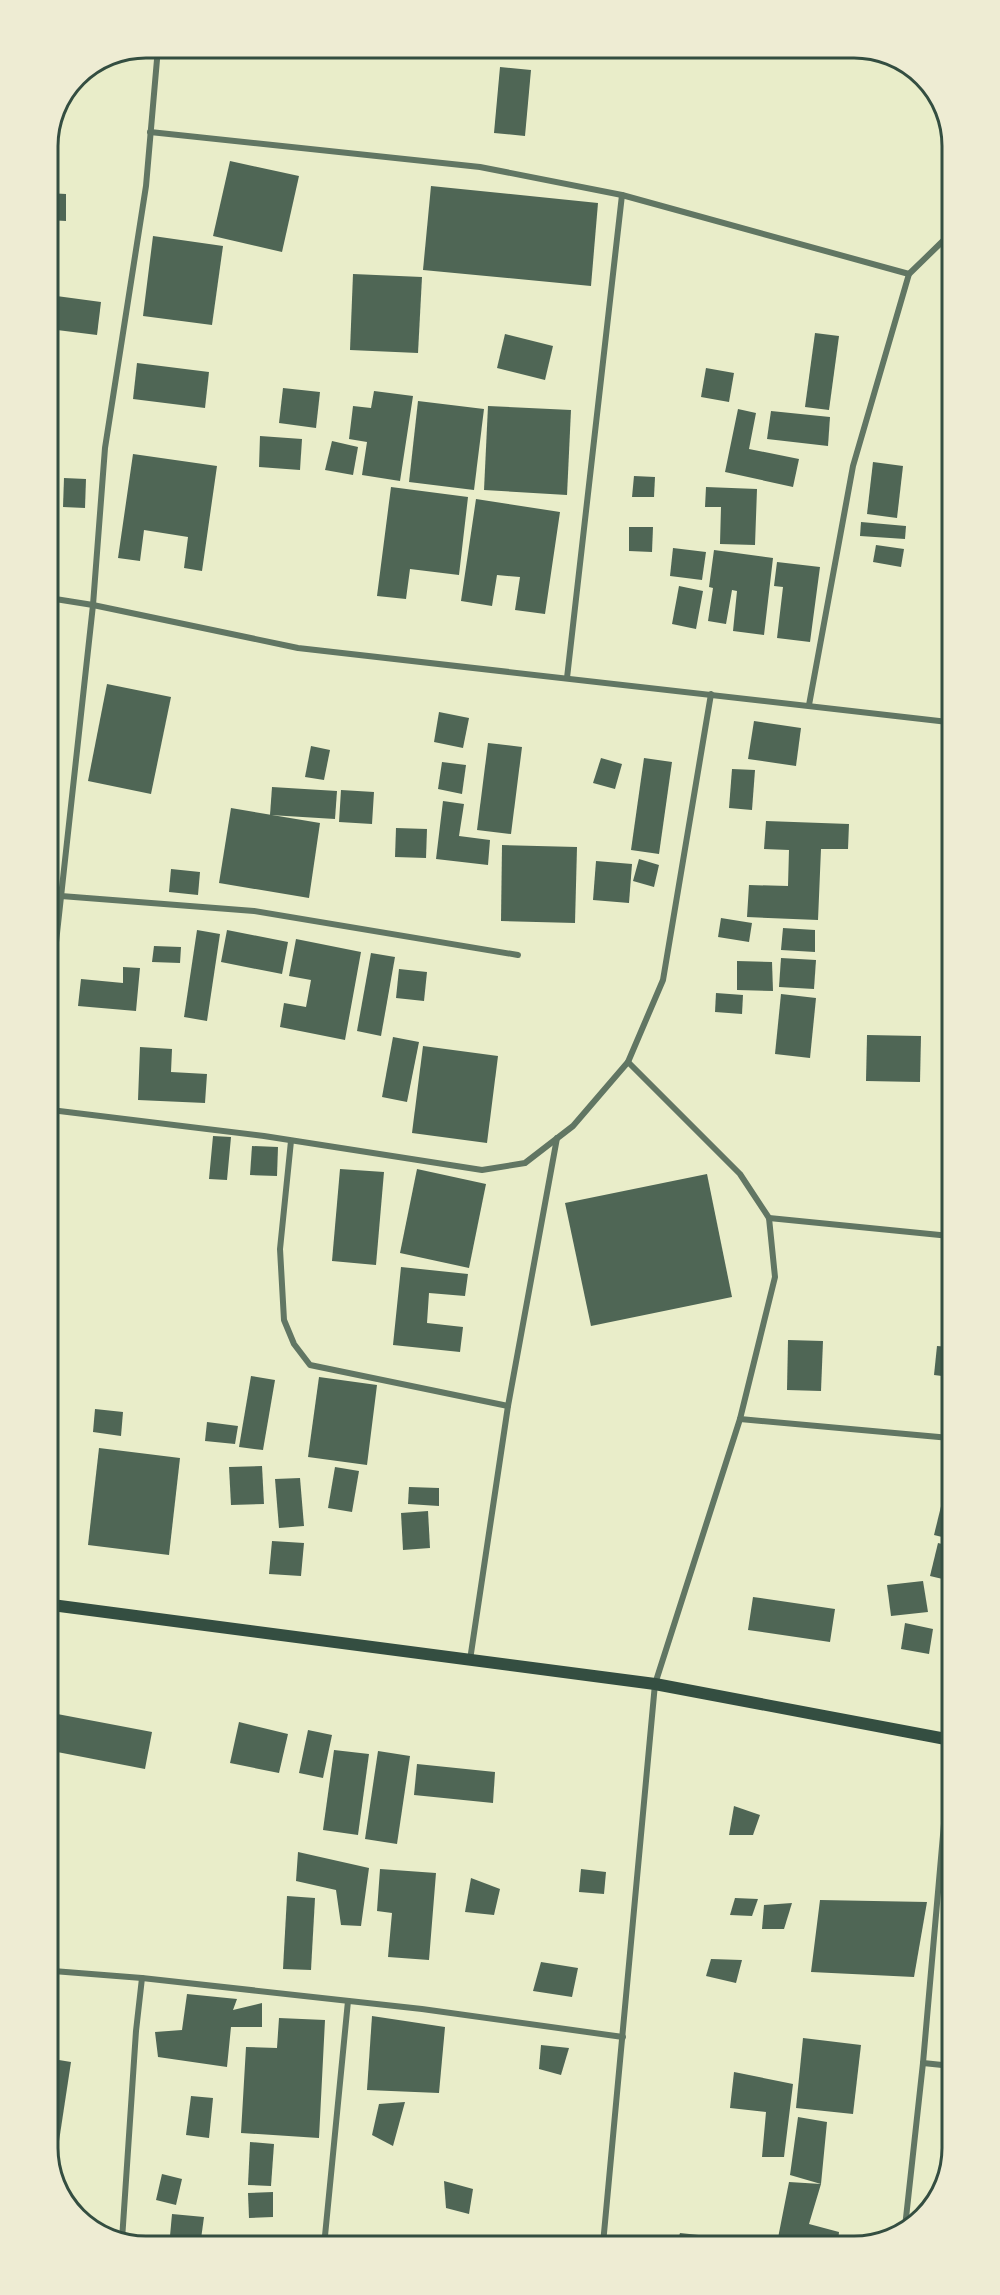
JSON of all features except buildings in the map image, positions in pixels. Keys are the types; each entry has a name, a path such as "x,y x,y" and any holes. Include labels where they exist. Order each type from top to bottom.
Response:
{"main road":[{"path":"59,1606 655,1684 942,1740"}],"street":[{"path":"59,914 93,605 105,448 146,186 157,59"},
{"path":"150,132 480,167 622,195 909,274"},
{"path":"567,678 622,195"},
{"path":"809,705 854,466 909,274 942,245"},
{"path":"59,600 298,648 942,721"},
{"path":"59,1111 291,1141 482,1170 525,1162 573,1126 628,1062 663,980 711,694"},
{"path":"61,896 254,911 518,955"},
{"path":"604,2236 655,1684 740,1419 775,1277 769,1218 740,1174 628,1062"},
{"path":"470,1660 508,1406 557,1138"},
{"path":"291,1141 280,1249 284,1320 294,1344 310,1365 508,1406"},
{"path":"769,1218 942,1235"},
{"path":"740,1419 942,1437"},
{"path":"906,2219 923,2063 942,1845"},
{"path":"59,1971 142,1978 422,2009 623,2037"},
{"path":"122,2233 136,2031 142,1978"},
{"path":"325,2236 348,2001"},
{"path":"923,2063 942,2065"}]}
